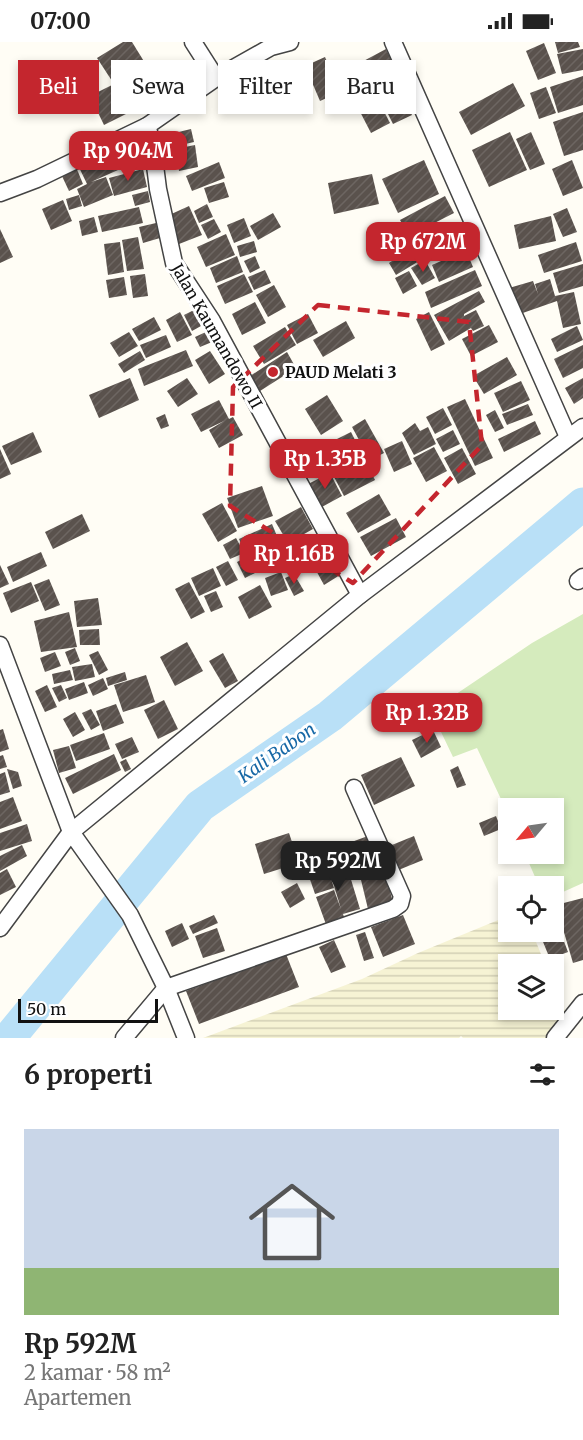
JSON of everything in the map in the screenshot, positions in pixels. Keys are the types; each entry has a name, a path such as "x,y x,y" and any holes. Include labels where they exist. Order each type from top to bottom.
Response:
{"street":[{"path":"193,42 216,78"},
{"path":"0,193 37,179 147,126 216,78 271,47 290,42"},
{"path":"393,42 568,437"},
{"name":"Jalan Kaumandowo II","path":"147,126 152,142 160,199 174,263 212,321 360,595"},
{"path":"0,928 75,838 230,704 360,595 583,427"},
{"path":"0,645 75,838 130,915 166,988 186,1038"},
{"path":"124,1038 166,988 393,909 400,904 402,896 354,788"},
{"path":"555,1038 583,1003"}],"highlighted area":[{"path":"318,305 469,322 482,445 353,583 230,506 233,387"}],"shaded area":[{"path":"498,920 498,942 536,942 541,954 498,954 498,1020 561,1020 548,1038 463,1038 461,1036 459,1038 203,1038 362,979"}],"green space":[{"path":"583,614 583,883 564,892 564,876 535,876 529,864 564,864 564,798 500,798 477,748 453,757 431,711 532,643"}],"building":[{"path":"123,42 132,42 143,60 111,60 111,79 97,58"},
{"path":"555,42 578,42 580,47 558,53"},
{"path":"544,43 556,73 538,80 526,51"},
{"path":"386,49 392,60 365,60"},
{"path":"583,49 583,70 562,74 557,54"},
{"path":"325,57 326,60 325,99 320,101 313,85 313,62"},
{"path":"583,76 583,105 558,113 550,87"},
{"path":"513,83 525,106 471,135 459,112"},
{"path":"111,86 111,114 126,114 104,125 99,114 99,92"},
{"path":"546,87 556,113 539,119 530,93"},
{"path":"583,112 583,150 564,156 553,122"},
{"path":"361,114 385,114 390,123 371,133"},
{"path":"388,114 412,114 412,115 393,124"},
{"path":"191,129 194,142 172,147 170,134"},
{"path":"510,132 527,170 489,187 472,150"},
{"path":"531,132 545,164 530,170 516,139"},
{"path":"195,145 198,167 179,171 175,149"},
{"path":"107,146 118,170 91,182 106,177 113,195 84,207 77,189 87,184 76,161"},
{"path":"138,153 141,166 125,170 122,157"},
{"path":"424,160 439,194 398,213 382,179"},
{"path":"572,160 583,188 563,196 552,169"},
{"path":"219,162 225,178 192,191 186,176"},
{"path":"76,167 83,184 69,191 61,174"},
{"path":"143,169 147,187 114,196 109,178"},
{"path":"372,174 379,204 334,214 328,183"},
{"path":"224,182 229,197 209,203 204,188"},
{"path":"148,191 150,202 135,206 132,195"},
{"path":"79,195 82,206 69,210 66,199"},
{"path":"445,196 454,213 409,236 400,220"},
{"path":"63,200 72,221 51,230 42,209"},
{"path":"207,204 213,217 199,223 194,211"},
{"path":"189,206 202,235 179,244 167,216"},
{"path":"139,207 143,223 102,232 98,216"},
{"path":"567,208 577,232 563,237 553,214"},
{"path":"273,213 281,227 258,240 250,226"},
{"path":"551,216 556,241 519,249 514,225"},
{"path":"94,217 98,232 82,236 79,221"},
{"path":"244,218 251,236 234,243 227,225"},
{"path":"214,219 221,232 208,239 201,225"},
{"path":"457,222 467,246 428,262 418,238"},
{"path":"156,223 160,238 143,243 139,227"},
{"path":"0,229 13,257 0,263"},
{"path":"226,234 235,255 206,267 197,247"},
{"path":"138,237 144,269 127,271 122,240"},
{"path":"254,241 257,252 240,257 237,246"},
{"path":"120,242 124,272 108,275 104,244"},
{"path":"576,242 582,261 544,273 538,255"},
{"path":"417,245 424,258 396,275 389,263"},
{"path":"466,250 473,267 439,282 432,265"},
{"path":"237,256 243,272 216,283 210,268"},
{"path":"255,256 260,268 250,273 244,261"},
{"path":"425,260 435,278 422,285 411,268"},
{"path":"583,264 583,286 559,293 553,273"},
{"path":"265,270 271,283 254,290 248,277"},
{"path":"475,270 482,286 431,308 425,292"},
{"path":"409,271 417,286 403,294 395,278"},
{"path":"145,274 148,296 133,298 130,276"},
{"path":"244,274 253,292 225,304 217,286"},
{"path":"124,277 127,295 109,298 106,280"},
{"path":"550,279 555,296 574,292 581,324 563,328 557,301 517,315 509,288 533,281 538,294 535,284"},
{"path":"274,285 286,307 268,317 256,295"},
{"path":"479,291 485,302 464,316 476,310 484,326 473,331 471,328 449,341 434,315"},
{"path":"255,302 266,323 242,335 232,314"},
{"path":"194,310 201,326 192,331 184,315"},
{"path":"180,312 192,335 177,342 166,320"},
{"path":"429,312 445,344 431,351 416,319"},
{"path":"308,314 318,333 297,344 287,325"},
{"path":"154,317 161,330 139,341 132,329"},
{"path":"346,321 355,338 323,357 313,340"},
{"path":"489,325 498,342 471,356 462,339"},
{"path":"577,326 583,340 557,352 551,339"},
{"path":"285,327 296,345 264,364 253,346"},
{"path":"208,331 212,342 200,347 195,337"},
{"path":"129,332 138,346 119,357 110,343"},
{"path":"166,335 171,347 146,358 140,345"},
{"path":"583,345 583,368 563,378 554,359"},
{"path":"186,350 193,366 144,386 138,369"},
{"path":"140,351 145,360 124,373 118,364"},
{"path":"210,351 225,374 209,384 195,360"},
{"name":"PAUD Melati 3","path":"287,352 296,368 260,391 250,376"},
{"path":"507,357 517,375 484,394 473,376"},
{"path":"130,378 139,400 99,418 89,395"},
{"path":"187,378 198,394 178,407 167,391"},
{"path":"583,378 583,398 574,404 565,388"},
{"path":"521,381 530,400 503,412 494,393"},
{"path":"327,395 343,421 321,435 305,409"},
{"path":"465,399 493,458 475,466 447,407"},
{"path":"219,400 229,419 233,417 243,435 219,448 209,430 224,421 201,432 191,414"},
{"path":"528,404 533,415 507,425 502,414"},
{"path":"443,408 452,425 435,434 426,417"},
{"path":"495,410 504,428 495,432 486,415"},
{"path":"165,414 169,426 161,429 156,418"},
{"path":"365,419 384,453 370,460 352,427"},
{"path":"535,421 541,434 504,452 498,439"},
{"path":"415,423 420,431 428,427 436,444 414,455 402,433"},
{"path":"453,430 460,444 443,452 436,439"},
{"path":"33,432 42,452 11,465 2,446"},
{"path":"351,432 375,480 344,496 319,448"},
{"path":"402,441 412,464 394,472 384,449"},
{"path":"434,447 447,471 426,482 413,458"},
{"path":"462,448 476,474 458,484 444,458"},
{"path":"0,449 11,474 0,479"},
{"path":"330,473 342,496 320,508 308,484"},
{"path":"262,486 273,516 238,528 227,498"},
{"path":"379,494 391,515 358,533 346,513"},
{"path":"222,503 237,531 218,542 202,514"},
{"path":"301,507 313,529 288,543 275,521"},
{"path":"82,514 90,531 53,549 45,532"},
{"path":"396,518 406,537 371,556 360,537"},
{"path":"272,524 279,541 246,555 239,539"},
{"path":"320,536 327,549 314,557 306,544"},
{"path":"236,538 244,553 230,559 223,545"},
{"path":"298,541 303,554 287,560 282,547"},
{"path":"278,546 284,558 271,565 265,553"},
{"path":"259,551 267,567 245,578 237,562"},
{"path":"41,552 47,566 13,582 7,567"},
{"path":"328,553 340,575 324,585 312,563"},
{"path":"304,560 307,566 292,574 289,567"},
{"path":"228,561 238,580 226,586 216,567"},
{"path":"0,565 9,584 0,588"},
{"path":"213,568 221,586 199,596 191,578"},
{"path":"281,572 288,590 271,596 265,578"},
{"path":"294,574 304,591 294,596 285,578"},
{"path":"49,579 60,605 45,611 34,585"},
{"path":"31,582 39,601 11,613 3,593"},
{"path":"189,582 205,612 191,619 175,589"},
{"path":"260,585 272,607 249,619 238,597"},
{"path":"216,591 223,607 211,612 204,596"},
{"path":"98,598 102,625 77,627 74,601"},
{"path":"69,612 77,647 41,652 34,621"},
{"path":"99,629 100,645 80,645 79,630"},
{"path":"187,642 203,671 175,686 160,657"},
{"path":"75,648 80,661 70,665 65,652"},
{"path":"98,651 108,670 99,675 89,655"},
{"path":"55,652 61,666 45,672 40,658"},
{"path":"223,653 238,681 225,688 209,661"},
{"path":"92,664 95,677 75,681 72,667"},
{"path":"70,670 73,680 54,684 52,674"},
{"path":"125,672 127,680 108,686 106,678"},
{"path":"146,675 155,702 123,712 114,685"},
{"path":"103,678 108,689 93,696 88,685"},
{"path":"84,682 88,693 69,700 65,689"},
{"path":"47,685 57,707 45,712 35,691"},
{"path":"61,685 67,698 59,702 52,688"},
{"path":"164,700 178,729 158,739 144,710"},
{"path":"116,704 124,723 103,731 96,711"},
{"path":"91,709 100,725 91,730 82,713"},
{"path":"75,712 85,730 73,737 63,719"},
{"path":"3,729 9,749 0,752 0,730"},
{"path":"433,730 441,747 421,758 412,740"},
{"path":"104,733 110,749 76,761 70,745"},
{"path":"132,737 139,752 122,759 115,744"},
{"path":"69,746 76,768 59,773 53,750"},
{"path":"114,754 121,770 73,794 65,778"},
{"path":"3,755 7,767 0,769 0,756"},
{"path":"401,757 415,786 374,805 361,775"},
{"path":"126,759 131,769 125,772 120,762"},
{"path":"458,766 466,785 457,788 450,770"},
{"path":"7,769 18,772 22,786 13,789"},
{"path":"5,772 10,792 0,795 0,774"},
{"path":"13,797 22,821 0,829 0,802"},
{"path":"496,816 498,830 484,836 479,823"},
{"path":"27,824 32,841 0,851 0,833"},
{"path":"289,833 299,863 264,874 255,844"},
{"path":"368,836 374,852 360,857 366,876 356,880 349,862 353,860 346,844"},
{"path":"414,836 423,860 396,871 387,847"},
{"path":"22,845 27,856 0,871 0,856"},
{"path":"342,850 360,909 343,914 345,920 327,927 316,897 334,890 341,909 325,856"},
{"path":"378,854 385,869 370,875 364,860"},
{"path":"323,855 334,888 315,894 304,862"},
{"path":"7,869 16,887 0,895 0,873"},
{"path":"386,874 393,903 368,909 361,880"},
{"path":"297,883 305,899 290,908 281,892"},
{"path":"583,898 583,960 573,963 564,932 564,903"},
{"path":"214,915 218,923 193,934 189,926"},
{"path":"403,915 415,944 383,957 371,927"},
{"path":"182,923 189,939 172,947 165,931"},
{"path":"217,928 225,951 203,958 195,936"},
{"path":"365,932 374,958 364,961 356,935"},
{"path":"334,940 346,967 331,973 319,947"},
{"path":"564,941 568,952 548,954 543,942"},
{"path":"286,954 299,987 199,1024 186,991"}],"waterway":[{"name":"Kali Babon","path":"9,1038 200,806 330,716 583,504"}],"place":[{"name":"PAUD Melati 3","path":"273,372"}]}
